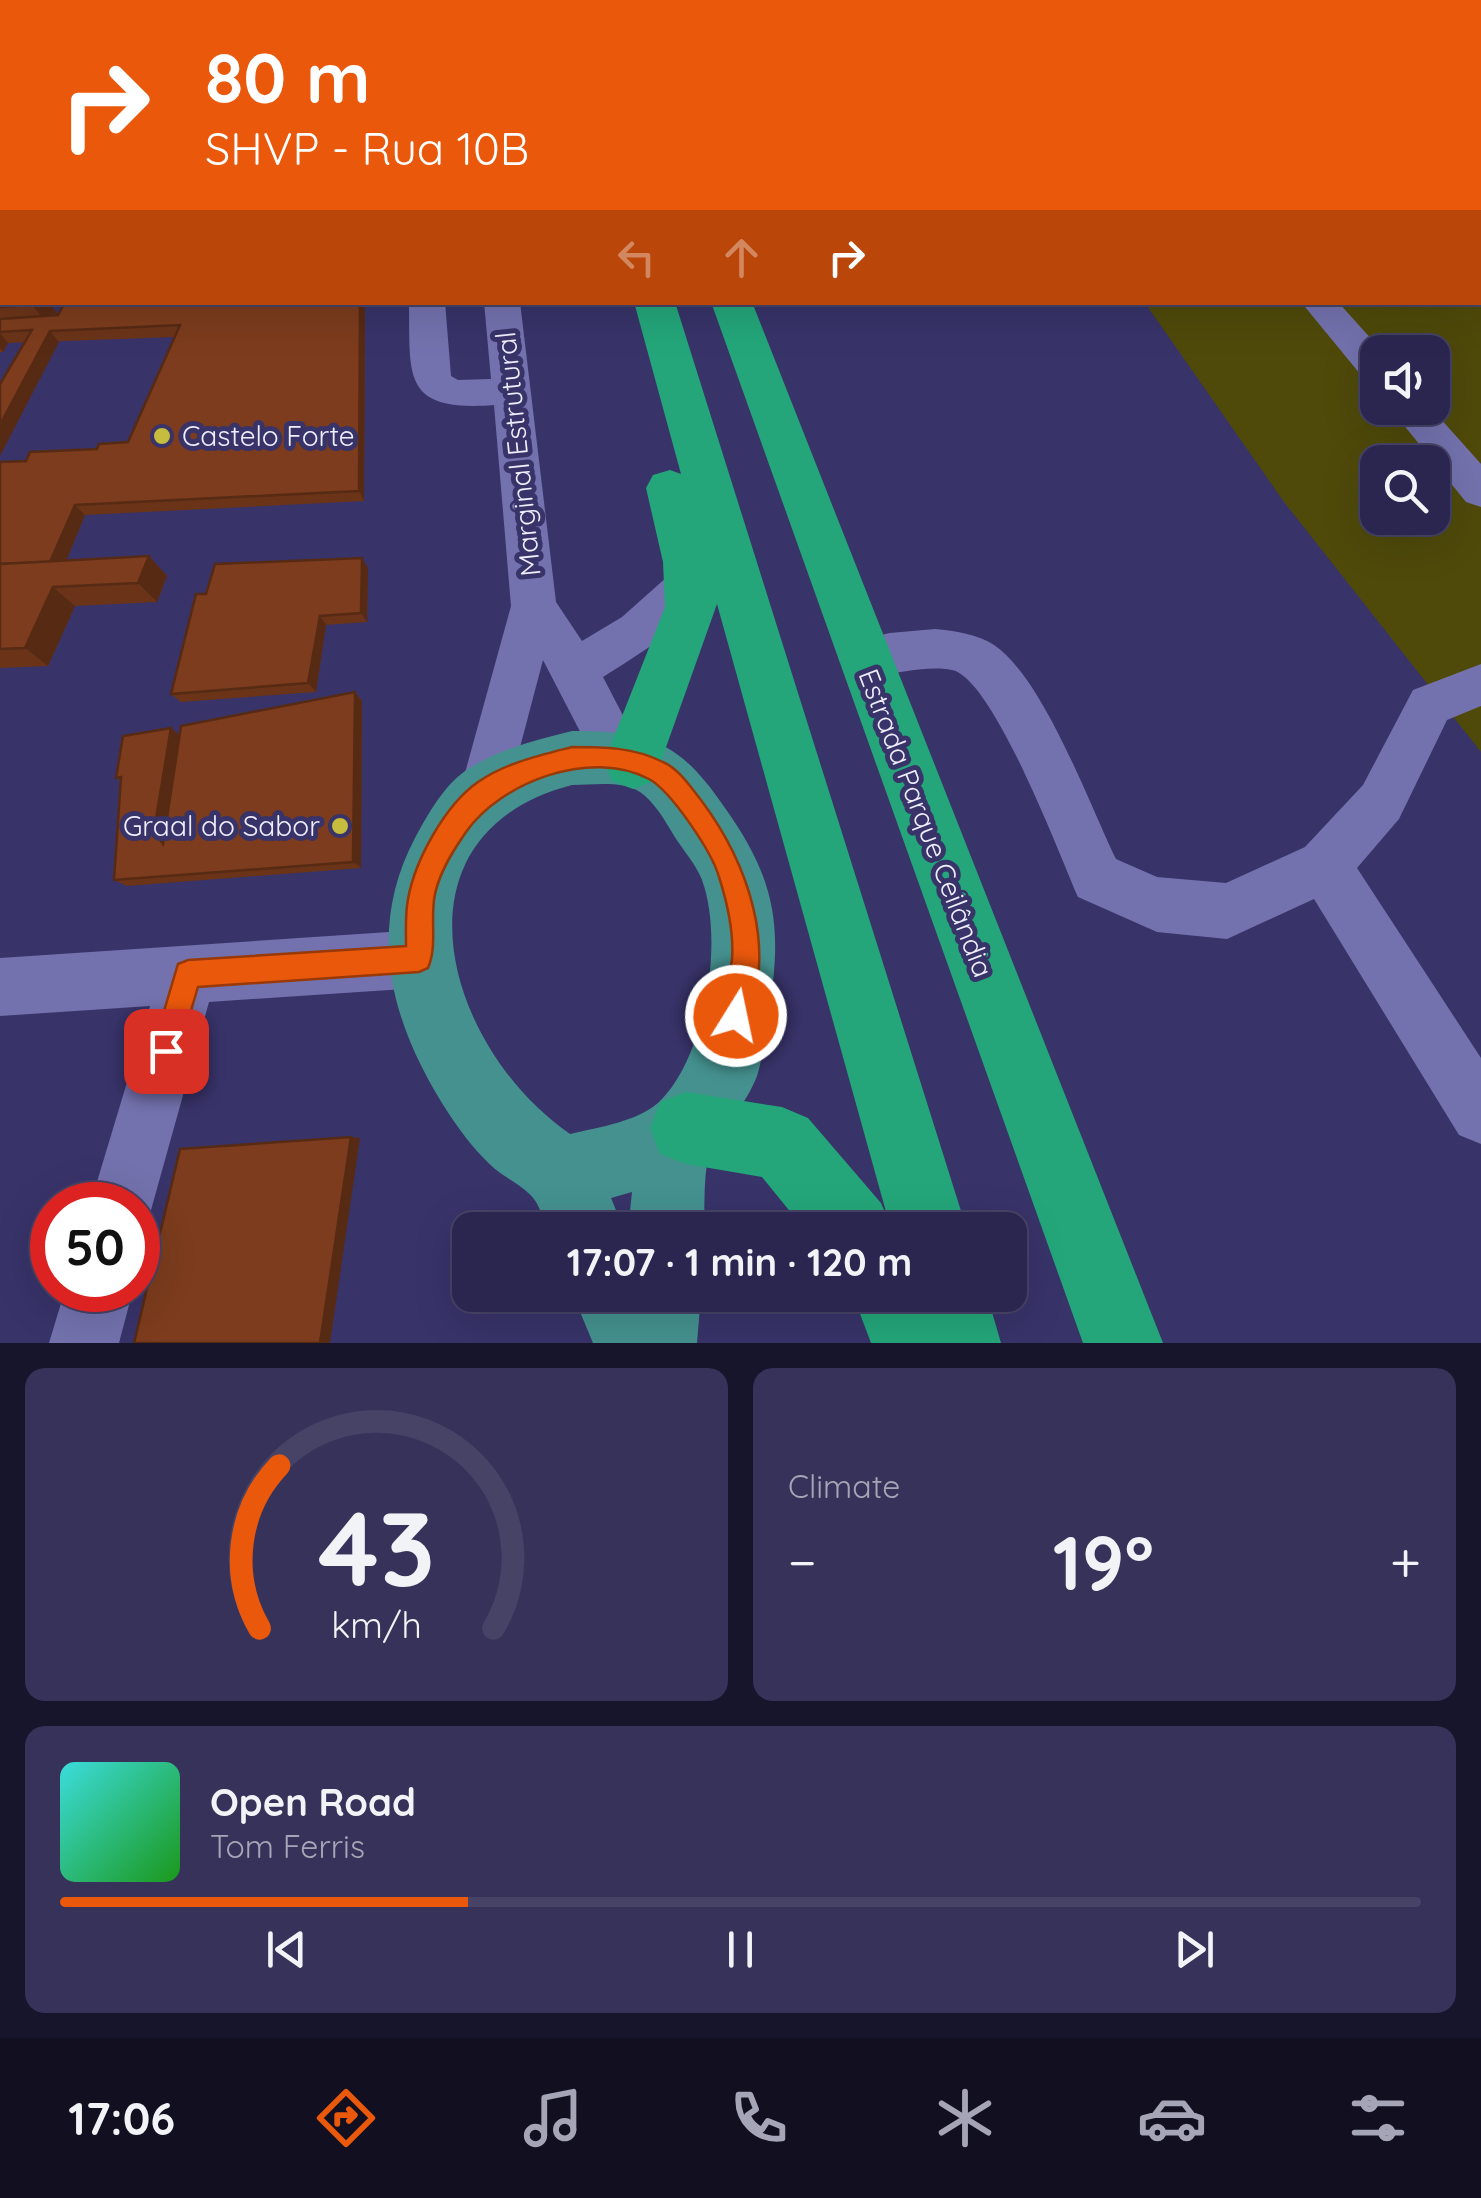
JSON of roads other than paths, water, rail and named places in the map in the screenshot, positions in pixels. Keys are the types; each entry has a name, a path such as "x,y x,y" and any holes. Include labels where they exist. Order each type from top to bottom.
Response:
{"highway":[{"name":"Estrada Parque Ceilândia","path":"732,305 1123,1343"},
{"path":"627,760 691,607 693,580 645,384 645,342 656,312"},
{"path":"656,312 924,1212"},
{"path":"680,1131 782,1144 839,1212"},
{"path":"899,1312 910,1343"},
{"path":"952,1312 961,1343"}],"main road":[{"path":"669,1212 680,1131 723,1072 742,988 746,958 743,920 730,867 677,788 658,771 627,760 572,758 535,768 486,790 459,820 437,854 421,898 419,958 434,1022 478,1096 574,1202 627,1156 680,1131"},
{"path":"620,1312 634,1343"},
{"path":"657,1343 660,1312"}],"street":[{"path":"427,305 431,381 440,392 459,395 512,391"},
{"name":"Marginal Estrutural","path":"486,790 534,606 502,305"},
{"path":"1321,305 1360,350"},
{"path":"1430,425 1467,454 1481,492"},
{"path":"575,670 638,631 693,580"},
{"name":"Marginal Estrutural","path":"534,606 627,760"},
{"path":"862,656 929,648 976,658 1008,691 1096,878 1157,904 1227,911 1324,866 1381,802 1430,706 1481,684"},
{"path":"1324,866 1481,1113"},
{"path":"0,987 419,958"},
{"path":"129,1182 188,974"},
{"path":"84,1343 93,1312"}],"place":[{"name":"Castelo Forte","path":"162,436"},
{"name":"Graal do Sabor","path":"340,826"}]}
